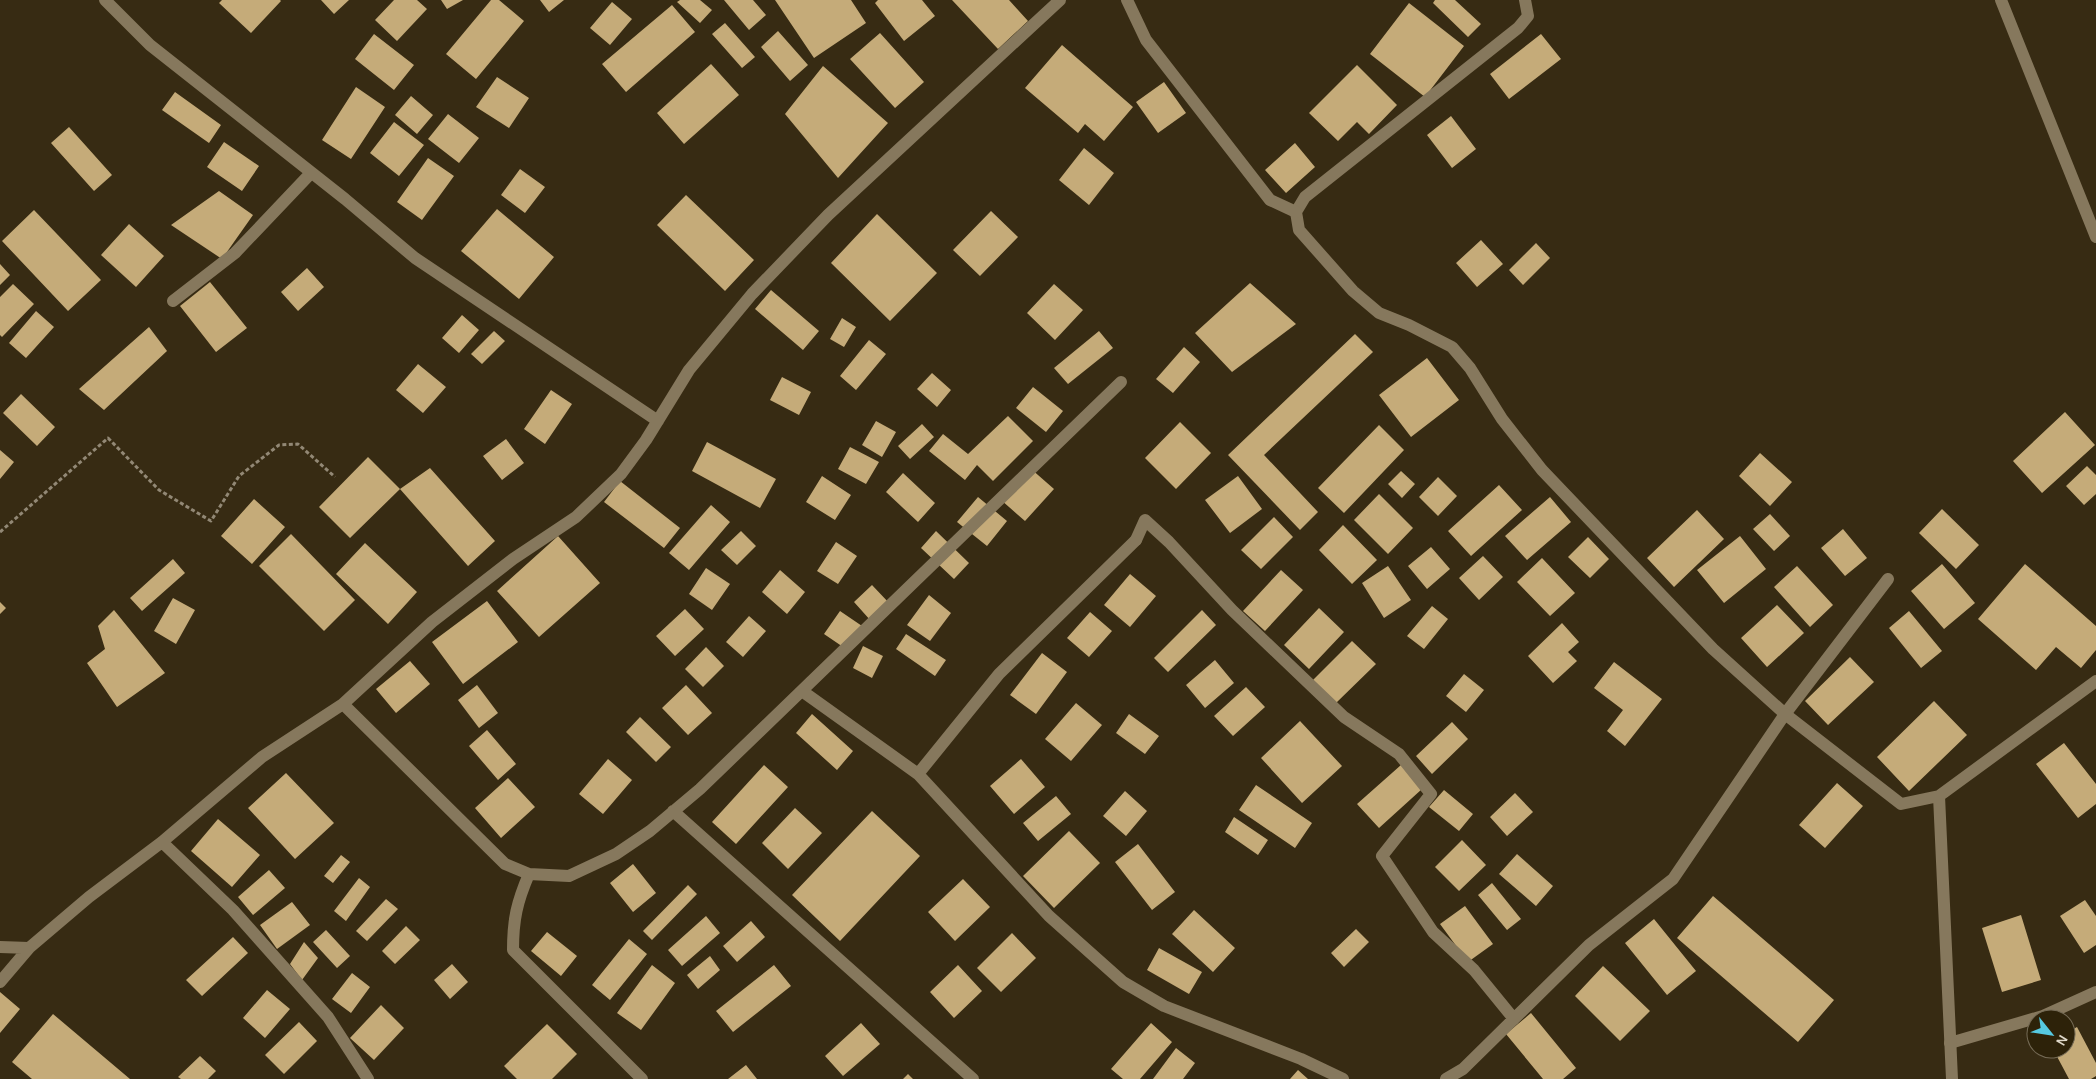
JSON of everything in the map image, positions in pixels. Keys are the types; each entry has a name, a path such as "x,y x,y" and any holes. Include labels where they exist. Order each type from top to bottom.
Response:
{"street":[{"path":"105,0 150,44 415,258 658,421"},
{"path":"0,982 29,948 89,897 162,842 262,757 343,704 432,622 513,559 576,517 622,474 658,421 688,370 752,294 828,215 1060,0"},
{"path":"1127,0 1146,40 1270,200 1296,212"},
{"path":"1525,0 1528,16 1518,28 1305,197 1296,212 1299,230 1353,291 1372,308 1452,347 1470,368 1502,419 1542,470 1713,649 1784,714 1902,804 1939,796 2096,681"},
{"path":"2001,0 2096,237"},
{"path":"173,301 235,253 311,173"},
{"path":"343,704 505,864 529,874 569,876 616,854 650,831 700,789 1121,382"},
{"path":"918,774 999,674 1136,540 1146,520 1232,610 1344,717 1399,754 1431,794 1382,856 1432,932 1474,970 1514,1019"},
{"path":"1446,1079 1463,1069 1589,945 1673,879 1784,714 1888,579"},
{"path":"802,691 918,774 1049,916 1123,982 1164,1006 1301,1059 1343,1079"},
{"path":"1939,796 1952,1079"},
{"path":"673,811 972,1079"},
{"path":"162,842 233,910 328,1018 368,1079"},
{"path":"529,874 521,893 513,924 514,950 642,1079"},
{"path":"0,947 29,948"},
{"path":"1950,1043 2043,1016 2096,992"}],"path":[{"path":"0,532 108,438 159,490 211,521 239,476 279,445 298,444 334,477"}],"building":[{"path":"222,0 281,1 251,33 219,3"},
{"path":"321,0 349,0 334,14"},
{"path":"394,0 417,0 427,9 397,41 375,20"},
{"path":"441,0 463,0 447,9"},
{"path":"491,0 499,0 524,21 476,79 446,54"},
{"path":"540,0 564,0 549,12"},
{"path":"680,0 700,0 712,10 700,23 677,2"},
{"path":"724,0 753,0 766,15 749,30"},
{"path":"775,0 851,0 866,23 814,58"},
{"path":"878,0 922,0 935,16 904,41 875,3"},
{"path":"952,0 1009,0 1028,21 998,49"},
{"path":"1435,0 1455,0 1481,24 1468,37 1433,3"},
{"path":"612,2 632,19 610,45 590,28"},
{"path":"1409,3 1464,46 1425,97 1370,54"},
{"path":"672,5 695,32 626,92 602,64"},
{"path":"725,23 755,57 742,68 712,34"},
{"path":"778,31 808,65 790,81 761,47"},
{"path":"880,33 924,82 895,108 850,59"},
{"path":"374,34 414,65 394,90 355,59"},
{"path":"1541,34 1561,59 1509,99 1490,74"},
{"path":"1062,45 1133,107 1104,141 1085,124 1078,133 1025,88"},
{"path":"711,64 739,95 684,144 657,113"},
{"path":"1357,65 1397,105 1369,134 1357,122 1338,141 1309,113"},
{"path":"823,66 888,123 838,178 785,114"},
{"path":"497,77 529,98 509,128 476,107"},
{"path":"1164,82 1186,113 1158,133 1136,102"},
{"path":"356,87 385,107 351,159 322,140"},
{"path":"175,92 221,125 209,143 162,110"},
{"path":"411,96 433,115 417,134 395,115"},
{"path":"448,114 479,138 459,163 428,139"},
{"path":"1451,116 1476,149 1452,168 1427,135"},
{"path":"394,122 424,145 399,176 370,153"},
{"path":"69,127 112,175 94,191 51,143"},
{"path":"224,142 259,166 242,191 207,167"},
{"path":"1295,143 1315,167 1286,193 1265,170"},
{"path":"1084,148 1114,173 1089,205 1059,180"},
{"path":"428,158 454,176 422,220 397,202"},
{"path":"520,169 545,187 525,213 501,195"},
{"path":"219,191 253,215 222,259 171,225"},
{"path":"686,195 754,260 725,291 657,225"},
{"path":"497,209 554,257 519,299 461,251"},
{"path":"34,210 101,280 68,311 2,241"},
{"path":"991,211 1018,237 980,276 953,250"},
{"path":"877,214 937,273 890,321 831,263"},
{"path":"129,224 164,256 136,287 101,255"},
{"path":"1481,240 1503,264 1477,287 1456,263"},
{"path":"1536,243 1550,258 1523,285 1509,270"},
{"path":"0,264 10,275 0,285"},
{"path":"307,268 324,287 298,311 281,292"},
{"path":"210,282 247,328 216,352 180,306"},
{"path":"1250,283 1296,324 1232,372 1195,333"},
{"path":"13,284 34,304 2,337 0,335 0,297"},
{"path":"1054,284 1083,310 1055,340 1027,313"},
{"path":"771,290 819,331 803,350 755,309"},
{"path":"36,311 54,327 26,358 9,343"},
{"path":"462,315 479,330 459,353 442,338"},
{"path":"842,318 856,327 844,347 830,339"},
{"path":"149,327 167,351 104,410 79,389"},
{"path":"494,331 505,341 482,364 471,354"},
{"path":"1099,331 1113,348 1068,384 1054,368"},
{"path":"1355,334 1373,352 1264,455 1318,512 1300,530 1228,455"},
{"path":"869,340 886,354 856,390 840,376"},
{"path":"1184,347 1200,362 1173,393 1156,379"},
{"path":"1427,358 1459,400 1411,437 1379,395"},
{"path":"418,364 446,387 423,413 396,390"},
{"path":"932,373 951,390 937,407 917,389"},
{"path":"782,377 811,392 799,415 770,400"},
{"path":"1033,387 1063,411 1046,432 1016,408"},
{"path":"551,390 572,404 545,444 524,429"},
{"path":"21,394 55,427 37,446 3,413"},
{"path":"2065,412 2095,445 2042,493 2013,461"},
{"path":"1008,416 1033,441 993,481 977,465 965,480 929,451 943,434 968,454"},
{"path":"876,421 896,432 882,457 862,445"},
{"path":"1180,422 1211,453 1176,489 1145,458"},
{"path":"922,424 934,437 910,459 898,446"},
{"path":"1379,425 1404,450 1344,513 1318,488"},
{"path":"506,439 524,463 502,480 483,456"},
{"path":"707,442 776,479 760,508 692,471"},
{"path":"850,447 879,462 866,484 838,469"},
{"path":"0,450 14,462 0,479"},
{"path":"1760,453 1792,482 1770,506 1739,476"},
{"path":"368,457 400,489 350,538 319,507"},
{"path":"2087,466 2096,475 2096,494 2084,505 2066,486"},
{"path":"430,468 495,541 468,566 400,489"},
{"path":"1030,468 1054,489 1025,521 1001,500"},
{"path":"1401,471 1415,484 1402,498 1388,484"},
{"path":"903,473 935,503 918,522 886,492"},
{"path":"822,476 851,495 835,520 806,502"},
{"path":"1238,476 1262,509 1230,533 1205,500"},
{"path":"1438,477 1457,496 1438,516 1419,497"},
{"path":"620,481 680,528 664,548 604,502"},
{"path":"1499,485 1522,510 1471,556 1448,531"},
{"path":"1379,494 1413,528 1388,554 1354,520"},
{"path":"978,497 1007,521 987,546 957,522"},
{"path":"1550,497 1571,522 1527,560 1505,536"},
{"path":"254,499 285,527 252,564 221,536"},
{"path":"711,505 730,522 689,570 669,553"},
{"path":"1942,509 1979,545 1956,569 1919,533"},
{"path":"1697,510 1724,539 1674,587 1647,558"},
{"path":"1770,514 1790,536 1774,551 1753,529"},
{"path":"1274,517 1293,537 1261,569 1241,550"},
{"path":"1343,525 1377,560 1352,584 1319,550"},
{"path":"1843,529 1867,558 1845,576 1821,548"},
{"path":"741,531 756,546 737,565 721,550"},
{"path":"936,531 969,563 954,579 921,548"},
{"path":"291,534 355,600 324,631 259,566"},
{"path":"558,536 600,583 539,637 497,591"},
{"path":"1740,536 1766,569 1724,603 1697,570"},
{"path":"1588,537 1609,559 1590,578 1568,557"},
{"path":"836,542 857,556 838,584 817,571"},
{"path":"365,543 417,592 388,624 336,574"},
{"path":"1431,547 1450,569 1427,589 1408,566"},
{"path":"1483,556 1503,577 1479,600 1459,578"},
{"path":"1542,558 1575,593 1550,616 1517,582"},
{"path":"173,559 185,573 142,611 130,598"},
{"path":"1942,564 1975,603 1944,629 1911,591"},
{"path":"2025,564 2096,626 2096,650 2081,668 2056,647 2036,670 1978,619"},
{"path":"1388,566 1411,600 1384,618 1362,583"},
{"path":"1797,566 1833,605 1810,627 1774,587"},
{"path":"706,568 730,584 712,610 689,594"},
{"path":"780,570 805,592 787,614 762,592"},
{"path":"1281,570 1303,590 1265,631 1243,611"},
{"path":"1130,574 1156,596 1130,627 1104,605"},
{"path":"872,585 890,604 871,621 854,602"},
{"path":"929,595 951,613 930,641 907,625"},
{"path":"173,598 195,610 176,644 154,631"},
{"path":"487,601 518,642 463,684 432,642"},
{"path":"0,602 6,608 0,614"},
{"path":"1777,605 1804,633 1767,667 1741,638"},
{"path":"1432,606 1448,619 1424,649 1407,636"},
{"path":"1319,608 1344,632 1309,669 1284,645"},
{"path":"685,609 704,629 675,656 656,636"},
{"path":"114,610 165,673 117,707 87,663 105,649 98,626"},
{"path":"1202,610 1216,625 1168,672 1154,658"},
{"path":"840,611 862,626 846,649 824,634"},
{"path":"1909,611 1942,651 1921,668 1889,628"},
{"path":"1090,612 1112,631 1089,657 1067,638"},
{"path":"749,616 766,631 743,657 726,642"},
{"path":"1562,623 1579,642 1568,652 1577,661 1553,683 1528,656"},
{"path":"906,634 946,660 935,676 896,649"},
{"path":"1352,641 1376,664 1336,703 1313,680"},
{"path":"863,646 883,656 872,678 853,668"},
{"path":"706,647 724,666 703,687 685,669"},
{"path":"1042,653 1067,672 1036,714 1010,695"},
{"path":"1850,657 1874,682 1828,725 1805,701"},
{"path":"1215,660 1234,683 1205,708 1186,685"},
{"path":"410,661 430,684 396,713 376,689"},
{"path":"1614,662 1662,699 1625,746 1607,731 1623,710 1594,688"},
{"path":"1464,674 1484,690 1466,712 1446,696"},
{"path":"477,685 498,713 479,728 458,700"},
{"path":"686,685 712,713 688,735 662,708"},
{"path":"1246,687 1265,707 1233,736 1214,716"},
{"path":"1934,701 1967,735 1909,791 1877,757"},
{"path":"1076,703 1102,725 1071,761 1045,739"},
{"path":"812,714 853,751 837,770 796,733"},
{"path":"1129,714 1159,736 1145,754 1116,733"},
{"path":"640,717 671,747 656,762 626,732"},
{"path":"1300,721 1342,766 1302,803 1261,758"},
{"path":"1452,722 1468,739 1432,774 1416,756"},
{"path":"487,730 516,764 498,780 469,746"},
{"path":"2064,743 2096,784 2096,804 2078,818 2036,764"},
{"path":"608,759 632,780 603,814 579,794"},
{"path":"1021,759 1045,787 1014,814 990,786"},
{"path":"764,765 788,787 736,844 712,822"},
{"path":"1401,765 1422,789 1379,828 1357,804"},
{"path":"286,773 334,823 295,859 248,808"},
{"path":"508,778 535,807 501,838 475,808"},
{"path":"1837,783 1863,806 1825,848 1799,825"},
{"path":"1256,785 1312,823 1295,848 1239,810"},
{"path":"1444,790 1473,814 1459,831 1429,807"},
{"path":"1125,791 1147,811 1126,836 1103,816"},
{"path":"1515,793 1533,812 1507,836 1490,817"},
{"path":"1056,796 1071,814 1038,841 1023,823"},
{"path":"795,808 822,833 788,869 762,843"},
{"path":"872,811 920,856 840,941 792,895"},
{"path":"1234,817 1268,840 1258,855 1225,832"},
{"path":"218,819 260,855 232,887 191,851"},
{"path":"1069,831 1100,863 1054,908 1023,876"},
{"path":"1462,840 1486,865 1459,891 1435,867"},
{"path":"1138,844 1175,892 1152,910 1115,862"},
{"path":"1517,854 1553,886 1536,906 1499,874"},
{"path":"341,855 350,862 333,883 324,876"},
{"path":"633,864 656,893 633,912 610,883"},
{"path":"269,870 285,888 253,915 238,897"},
{"path":"359,878 370,887 346,921 334,911"},
{"path":"963,879 990,907 955,941 928,912"},
{"path":"1492,883 1521,919 1507,930 1478,895"},
{"path":"688,885 697,894 652,940 643,931"},
{"path":"1713,896 1834,1000 1798,1042 1677,938"},
{"path":"386,899 398,909 367,941 356,931"},
{"path":"2085,900 2096,916 2096,945 2084,953 2060,916"},
{"path":"292,902 310,925 277,949 260,925"},
{"path":"1465,906 1493,944 1468,962 1440,924"},
{"path":"1194,910 1235,948 1213,972 1172,934"},
{"path":"2021,915 2041,980 2002,992 1982,928"},
{"path":"706,916 720,933 682,966 668,950"},
{"path":"1654,919 1696,971 1667,995 1625,943"},
{"path":"751,921 765,937 737,962 723,946"},
{"path":"406,926 420,940 395,964 382,951"},
{"path":"1356,929 1369,942 1344,967 1331,953"},
{"path":"326,930 350,956 337,968 313,942"},
{"path":"547,932 577,956 561,976 531,951"},
{"path":"1012,933 1036,958 1001,992 977,968"},
{"path":"233,937 248,953 202,996 186,980"},
{"path":"629,939 647,954 610,1000 592,985"},
{"path":"304,942 318,958 302,980 290,964"},
{"path":"1159,948 1202,972 1189,994 1147,970"},
{"path":"710,956 720,970 698,989 687,975"},
{"path":"452,964 468,982 450,999 434,980"},
{"path":"652,965 675,983 641,1030 617,1013"},
{"path":"774,965 791,986 733,1032 716,1011"},
{"path":"958,965 982,991 954,1018 930,992"},
{"path":"1603,966 1650,1011 1620,1041 1575,996"},
{"path":"352,973 370,987 351,1013 332,999"},
{"path":"267,990 290,1009 265,1038 243,1018"},
{"path":"0,992 20,1009 0,1033"},
{"path":"381,1005 404,1028 374,1060 350,1038"},
{"path":"1531,1013 1576,1068 1563,1079 1543,1079 1506,1034"},
{"path":"53,1014 130,1079 32,1079 12,1062"},
{"path":"299,1022 317,1041 284,1074 265,1055"},
{"path":"861,1023 880,1044 843,1076 825,1056"},
{"path":"1151,1023 1172,1042 1140,1079 1123,1079 1111,1069"},
{"path":"547,1024 577,1054 552,1079 517,1079 504,1066"},
{"path":"2076,1028 2096,1063 2096,1076 2091,1079 2069,1079 2058,1059 2076,1059"},
{"path":"1176,1048 1195,1063 1183,1079 1153,1079"},
{"path":"200,1056 216,1071 208,1079 181,1079 178,1077"},
{"path":"746,1065 757,1079 728,1079"},
{"path":"1298,1070 1308,1079 1290,1079"},
{"path":"908,1074 913,1079 903,1079"}]}
